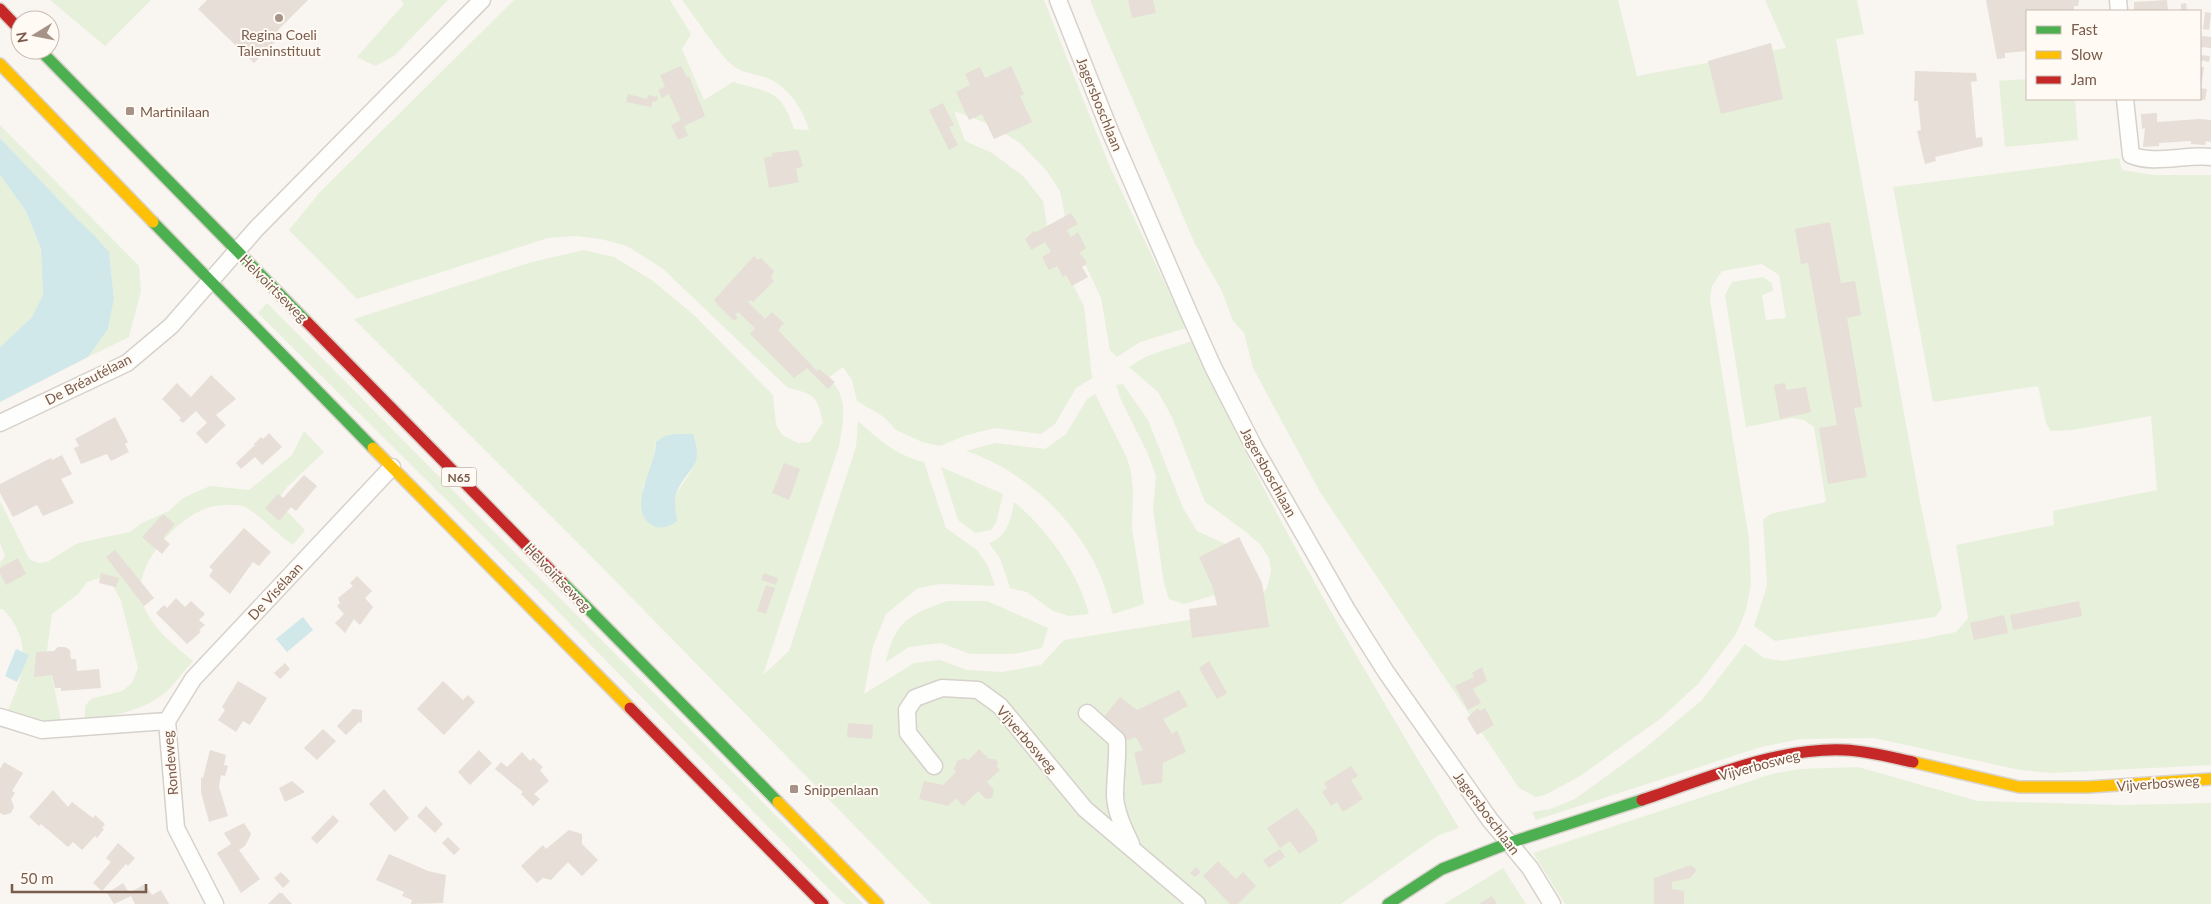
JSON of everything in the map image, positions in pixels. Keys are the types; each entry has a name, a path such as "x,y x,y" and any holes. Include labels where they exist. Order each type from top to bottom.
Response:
{"main road":[{"path":"0,10 10,20"},
{"name":"Helvoirtseweg","path":"50,60 878,904"},
{"path":"0,64 392,467 823,904"},
{"name":"Vijverbosweg","path":"1388,904 1442,869 1509,843 1752,764 1789,755 1844,750 1873,753 2019,787 2088,787 2211,779"}],"street":[{"path":"237,250 482,0"},
{"name":"Jagersboschlaan","path":"1058,0 1110,131 1188,311 1213,367 1254,449 1352,618 1481,808 1530,868 1552,904"},
{"path":"2125,100 2131,155 2140,159 2211,157"},
{"name":"Helvoirtseweg","path":"211,282 237,250"},
{"name":"De Bréautélaan","path":"0,423 126,363 171,326 211,282"},
{"name":"De Visélaan","path":"167,721 192,679 392,467"},
{"name":"Vijverbosweg","path":"934,766 908,732 906,710 915,698 942,688 978,690 1000,706 1085,809 1197,904"},
{"name":"Vijverbosweg","path":"1087,713 1117,740 1118,767 1115,796 1121,823 1133,848"},
{"name":"Rondeweg","path":"0,717 42,730 167,721 176,828 215,904"}],"green space":[{"path":"50,0 151,0 105,46"},
{"path":"401,0 448,0 394,56 375,66 357,57 404,4"},
{"path":"514,0 670,0 691,34 682,49 704,100 733,82 756,88 779,99 794,129 809,130 799,106 788,92 767,78 744,72 731,64 682,0 1044,0 1110,167 1186,328 1140,342 1117,357 1110,350 1101,298 1087,268 1070,242 1060,191 1046,170 1020,143 989,124 954,111 965,141 992,153 1023,176 1043,201 1049,239 1084,306 1092,378 1076,388 1055,424 1041,434 994,428 964,436 940,446 922,442 896,430 884,417 857,401 852,380 843,367 827,379 834,384 842,400 843,419 839,446 763,675 789,651 856,447 858,421 881,440 905,456 924,462 946,528 977,550 987,564 995,586 940,584 918,588 886,614 873,646 864,694 914,663 940,660 967,670 1002,672 1041,665 1064,640 1214,616 1257,600 1267,588 1271,571 1269,558 1260,544 1205,502 1172,417 1158,392 1129,367 1147,356 1192,341 1255,471 1295,547 1355,653 1459,828 1437,836 1341,904 931,904 588,553 354,319 529,263 583,250 614,257 653,281 695,316 773,395 776,425 782,435 798,443 810,442 823,422 816,401 804,392 788,388 662,268 627,246 601,239 575,236 548,238 357,299 289,230 320,192","holes":["692,434 696,453 693,467 676,495 642,489 652,468 656,442"]},
{"path":"1090,0 1618,0 1637,76 1786,48 1765,0 1857,0 1864,34 1836,39 1920,501 1942,608 1935,617 1775,641 1754,626 1767,586 1763,520 1770,514 1826,502 1814,427 1804,420 1792,418 1746,427 1725,295 1732,282 1763,277 1772,283 1773,291 1762,295 1766,320 1786,318 1779,275 1762,264 1722,271 1712,286 1710,299 1749,539 1751,584 1746,610 1736,634 1699,683 1660,719 1580,776 1545,795 1536,797 1519,788 1320,492 1253,368 1244,333 1233,321 1222,291 1195,244"},
{"path":"2026,79 2026,100 2075,100 2078,140 2005,147 1999,81"},
{"path":"0,125 139,266 141,291 129,337 88,357 108,329 114,299 109,252 0,138"},
{"path":"2119,158 2122,170 2154,175 2211,175 2211,765 2052,773 2020,770 1874,738 1801,739 1761,747 1536,820 1532,812 1550,809 1575,799 1645,748 1702,700 1745,644 1764,658 1782,661 1956,632 1968,618 1956,545 2054,525 2053,511 2157,490 2151,416 2072,430 2051,431 2046,423 2038,386 1933,402 1893,187"},
{"path":"0,175 26,211 41,249 43,295 32,317 0,347"},
{"path":"267,303 863,904 845,904 828,888 538,591 258,313"},
{"path":"1123,384 1148,420 1183,508 1197,531 1234,548 1225,592 1184,604 1169,599 1164,583 1153,509 1156,476 1148,454 1121,400 1116,385"},
{"path":"1095,394 1127,458 1131,472 1133,491 1132,528 1144,604 1113,614 1103,582 1091,556 1078,536 1047,500 1028,484 1008,471 966,451 995,443 1045,449 1066,434 1087,399"},
{"path":"304,431 324,452 287,487 277,501 305,530 293,545 245,507 235,505 218,506 207,508 189,517 167,536 149,561 140,588 142,601 156,627 193,661 167,691 139,708 106,717 85,719 85,706 91,699 122,691 132,683 138,668 121,601 111,582 103,577 87,582 78,594 52,614 47,651 61,721 45,721 7,712 18,685 23,659 19,634 13,621 3,609 0,609 0,563 5,556 0,543 0,501 29,559 38,563 47,562 78,543 130,532 142,523 169,511 183,498 210,486 249,490 292,455"},
{"path":"941,467 1003,494 996,523 991,530 975,533 958,520"},
{"path":"1014,502 1038,525 1060,552 1077,583 1089,614 1069,616 1053,611 1027,592 1010,588 1000,558 989,543 1000,537 1004,532 1010,521"},
{"path":"947,601 987,601 1048,628 1042,648 1013,654 970,654 941,643 909,647 886,662 894,637 906,621 923,610"},
{"path":"1858,767 1978,801 2122,805 2211,803 2211,904 1565,904 1533,853 1772,774 1800,769"},
{"path":"1503,868 1526,904 1444,904"}],"water":[{"path":"0,138 109,252 114,299 108,329 88,357 0,402 0,347 32,317 43,295 41,249 26,211 0,175"},
{"path":"693,434 697,454 696,461 676,494 677,521 661,528 652,525 644,518 641,509 642,498 656,442 665,436"},
{"path":"303,617 313,630 287,652 276,639"},
{"path":"16,649 29,655 17,682 5,676"}],"building":[{"path":"207,0 308,0 278,30 283,34 254,63 198,9"},
{"path":"1128,0 1153,0 1156,13 1132,18"},
{"path":"1986,0 2079,0 2078,6 2074,6 2074,10 2026,10 2026,51 2005,53 2005,58 1997,59"},
{"path":"2167,0 2168,10 2134,10 2134,2"},
{"path":"2186,3 2187,10 2181,10 2181,4"},
{"path":"2205,12 2211,13 2209,30 2203,29"},
{"path":"2202,36 2211,37 2211,48 2201,47"},
{"path":"1771,43 1783,99 1721,114 1708,61"},
{"path":"2201,55 2210,56 2209,62 2201,60"},
{"path":"681,66 687,77 689,76 705,116 684,126 688,136 678,140 671,125 681,120 669,94 662,98 658,90 665,87 660,75"},
{"path":"1011,66 1024,94 1020,96 1032,122 994,139 982,114 969,120 956,92 970,85 965,74 980,67 985,78"},
{"path":"2201,67 2204,67 2201,87"},
{"path":"1915,71 1976,73 1977,81 1971,82 1976,138 1982,137 1983,146 1935,157 1936,161 1925,164 1917,131 1921,130 1918,101 1914,101"},
{"path":"2201,88 2207,89 2205,100 2201,99"},
{"path":"628,94 647,99 648,95 658,97 656,102 653,101 651,107 626,102"},
{"path":"943,103 954,125 949,127 958,145 949,150 929,110"},
{"path":"2157,113 2157,122 2211,120 2211,142 2206,141 2205,145 2191,144 2191,141 2159,143 2159,146 2143,147 2145,128 2142,129 2141,114"},
{"path":"798,150 803,166 796,169 799,182 769,188 764,158 773,156 772,153"},
{"path":"1071,213 1078,224 1067,230 1071,237 1078,232 1086,248 1079,253 1086,261 1086,264 1082,267 1088,277 1072,286 1066,275 1063,277 1057,266 1049,270 1042,257 1051,252 1045,242 1031,250 1025,239 1034,231 1036,232"},
{"path":"1830,222 1841,283 1855,281 1861,315 1847,318 1862,407 1854,408 1867,477 1828,484 1819,428 1837,425 1808,263 1801,264 1795,229"},
{"path":"754,256 758,260 761,258 774,271 771,278 774,281 753,302 750,300 748,302 765,319 772,312 784,323 778,330 817,371 819,369 835,382 828,389 807,368 794,378 750,334 755,328 738,312 735,315 738,317 734,321 714,300"},
{"path":"211,375 236,399 216,415 226,425 206,444 196,433 207,423 196,411 183,423 179,420 181,418 162,399 177,383 191,397"},
{"path":"1785,383 1786,390 1806,387 1811,412 1780,419 1774,385"},
{"path":"115,417 128,442 125,444 129,452 111,461 107,454 81,464 74,448 79,446 75,439"},
{"path":"269,433 282,447 262,465 255,457 241,469 236,463 261,437 263,439"},
{"path":"62,455 72,474 61,479 74,503 43,516 37,505 13,517 0,493 0,484 51,458 52,460"},
{"path":"784,463 800,469 789,500 772,493"},
{"path":"304,475 317,486 296,511 291,507 279,521 265,508 278,494 283,498"},
{"path":"163,514 175,524 163,538 170,544 162,554 142,537"},
{"path":"244,528 271,552 259,566 253,562 230,594 209,576 213,570 209,567"},
{"path":"1239,537 1262,583 1269,627 1192,638 1189,609 1217,605 1212,585 1199,557"},
{"path":"115,550 154,598 144,606 106,557"},
{"path":"18,558 26,574 6,585 0,573 0,568"},
{"path":"101,573 119,578 116,587 99,583"},
{"path":"764,573 778,578 776,585 761,580"},
{"path":"357,576 372,591 365,598 373,607 360,625 354,619 345,633 335,623 344,614 337,606 340,603 338,598 353,586 350,583"},
{"path":"766,585 775,588 766,614 757,611"},
{"path":"176,598 185,607 191,601 205,614 199,620 205,625 199,630 201,632 187,644 156,613 164,605 167,608"},
{"path":"2079,601 2082,616 2013,630 2010,615"},
{"path":"2004,615 2008,633 1974,640 1970,623"},
{"path":"58,647 65,647 70,650 71,659 76,659 77,671 99,669 101,688 61,691 61,688 55,688 52,675 34,677 36,652 54,651"},
{"path":"1209,661 1227,693 1217,699 1199,668"},
{"path":"285,663 290,669 280,679 274,673"},
{"path":"1482,667 1487,681 1473,689 1481,703 1468,710 1455,686 1474,677 1472,673"},
{"path":"238,681 267,698 250,725 243,721 236,732 218,720 225,710 222,707"},
{"path":"443,681 463,700 468,695 475,702 444,735 417,709"},
{"path":"1179,690 1188,706 1163,719 1172,734 1177,730 1186,752 1163,763 1162,783 1142,785 1134,753 1143,750 1136,737 1128,740 1102,719 1120,697 1137,710"},
{"path":"1478,708 1480,711 1485,708 1494,725 1477,735 1467,718"},
{"path":"353,709 362,710 362,723 359,722 346,735 337,726"},
{"path":"848,723 873,725 872,739 847,737"},
{"path":"323,729 336,741 317,760 304,748"},
{"path":"979,749 989,759 995,759 1000,770 987,782 994,790 992,798 986,799 978,791 963,806 956,798 948,806 919,799 924,781 943,785 956,772 954,769 957,761 965,758 968,761"},
{"path":"210,750 226,755 224,765 228,766 225,776 221,775 219,787 228,816 209,822 201,792 201,777 203,778"},
{"path":"479,750 492,763 470,785 458,772"},
{"path":"522,752 530,761 533,758 543,767 540,770 549,781 534,794 540,799 533,806 521,794 523,792 495,769 501,762 507,767"},
{"path":"4,762 23,773 12,791 15,793 11,799 14,807 11,813 4,815 0,813 0,769"},
{"path":"1351,766 1358,776 1351,780 1363,799 1343,812 1337,802 1331,806 1322,792 1327,788 1324,783"},
{"path":"292,781 305,792 285,802 279,788"},
{"path":"384,789 409,818 395,832 369,804"},
{"path":"53,790 68,807 72,802 93,818 95,815 105,824 102,828 104,829 97,838 95,836 82,850 73,842 68,847 41,824 39,826 29,817"},
{"path":"426,806 443,824 435,833 417,816"},
{"path":"1297,808 1314,830 1318,841 1299,854 1290,841 1280,848 1267,828"},
{"path":"333,815 339,821 317,844 311,838"},
{"path":"244,823 251,834 245,846 239,850 260,879 241,893 217,853 231,844 224,833"},
{"path":"569,830 582,834 582,844 598,860 582,876 568,862 551,880 543,878 537,883 521,866 543,845 546,849"},
{"path":"448,837 460,849 454,855 442,843"},
{"path":"118,843 135,858 128,866 126,864 102,891 93,883 111,862 106,858"},
{"path":"1280,849 1285,857 1269,868 1263,860"},
{"path":"389,854 428,871 446,875 443,903 411,904 412,900 402,896 404,892 376,880"},
{"path":"1218,861 1236,879 1243,872 1256,886 1238,904 1230,904 1203,876"},
{"path":"1691,865 1697,870 1690,878 1672,882 1672,889 1684,891 1684,904 1654,904 1654,878"},
{"path":"1196,867 1201,872 1195,877 1190,873"},
{"path":"281,872 290,881 283,888 274,878"},
{"path":"123,883 129,893 145,884 152,895 161,890 169,904 135,904 131,896 114,904 107,893"},
{"path":"279,893 282,893 292,904 268,904"},
{"path":"1492,896 1497,904 1479,904"}],"traffic: fast":[{"path":"50,60 307,322"},
{"path":"153,222 373,448"},
{"path":"562,582 778,802"},
{"path":"1388,904 1442,869 1509,843 1642,800"}],"traffic: slow":[{"path":"0,64 153,222"},
{"path":"373,448 630,708"},
{"path":"1913,762 2019,787 2088,787 2211,779"},
{"path":"778,802 878,904"}],"traffic: jam":[{"path":"0,9 10,20"},
{"path":"307,322 562,582"},
{"path":"630,708 823,904"},
{"path":"1642,800 1742,766 1767,759 1819,750 1845,750 1879,754 1913,762"}],"place":[{"name":"Regina Coeli Taleninstituut","path":"279,18"},
{"name":"Martinilaan","path":"130,111"},
{"name":"Snippenlaan","path":"794,789"}]}
